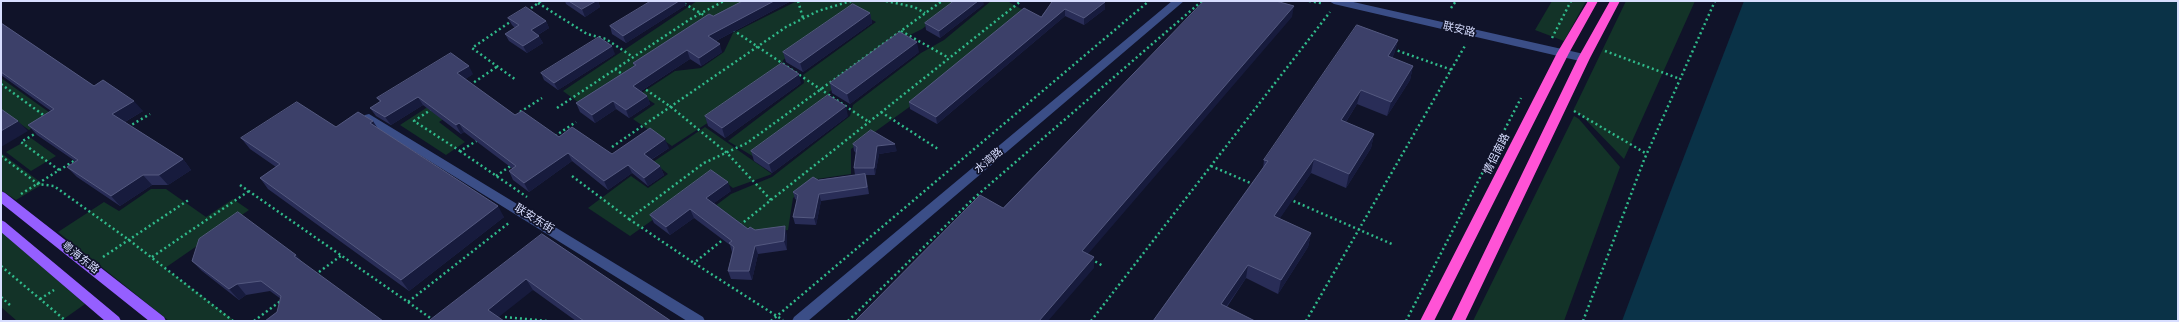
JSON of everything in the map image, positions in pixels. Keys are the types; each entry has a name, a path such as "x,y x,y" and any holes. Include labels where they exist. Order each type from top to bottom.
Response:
{"highway":[{"name":"情侣南路","path":"1427,321 1563,53 1593,1"},
{"path":"1458,321 1587,53 1615,1"}],"main road":[{"name":"粤海东路","path":"5,199 159,321"},
{"path":"1,225 114,321"}],"street":[{"name":"水湾路","path":"799,321 1179,1"},
{"name":"联安路","path":"1334,4 1563,53 1587,53"},
{"name":"联安东街","path":"369,118 698,321"}],"path":[{"path":"525,12 541,1"},
{"path":"680,1 700,14 714,20"},
{"path":"557,108 700,14 724,1"},
{"path":"798,1 803,18"},
{"path":"612,147 786,26 818,11 851,1"},
{"path":"886,1 914,7 926,13"},
{"path":"629,219 704,163 747,143 942,1"},
{"path":"736,229 1021,1"},
{"path":"771,321 1149,1"},
{"path":"848,321 974,198 1202,1"},
{"path":"1452,8 1456,1"},
{"path":"1546,49 1571,1"},
{"path":"1583,321 1647,154 1715,1"},
{"path":"538,3 587,34 606,39 633,57"},
{"path":"1091,321 1334,4"},
{"path":"516,80 472,48 518,17"},
{"path":"727,26 869,122"},
{"path":"901,31 949,58"},
{"path":"1306,321 1468,41"},
{"path":"1387,47 1452,70"},
{"path":"1587,53 1615,54 1680,78"},
{"path":"466,87 498,66"},
{"path":"615,69 628,77"},
{"path":"1,84 50,120"},
{"path":"640,86 671,106 727,153 771,200"},
{"path":"1406,321 1523,94"},
{"path":"516,114 542,98"},
{"path":"1561,106 1582,114 1647,154"},
{"path":"434,108 414,121 530,199"},
{"path":"881,112 938,149"},
{"path":"124,130 150,114"},
{"path":"551,138 576,122"},
{"path":"40,131 21,142 59,170"},
{"path":"460,152 479,139"},
{"path":"1,156 38,184 54,186 129,240 233,321"},
{"path":"5,199 38,184 79,158"},
{"path":"496,176 514,163"},
{"path":"1211,166 1260,187"},
{"path":"572,176 629,219 784,321"},
{"path":"240,185 342,255 432,320 439,315"},
{"path":"152,258 249,191"},
{"path":"1281,196 1394,244"},
{"path":"90,266 190,198"},
{"path":"974,198 981,202"},
{"path":"408,302 523,212"},
{"path":"694,263 730,234"},
{"path":"310,279 342,255"},
{"path":"1090,259 1103,266"},
{"path":"1,266 66,321"},
{"path":"40,299 67,281"},
{"path":"1,297 11,306"},
{"path":"254,321 285,297"},
{"path":"505,317 547,321"}],"green space":[{"path":"697,1 757,1 583,106 563,91"},
{"path":"797,1 960,1 922,29 900,40 829,92 828,102 754,157 728,141 804,83 803,75 876,22 856,11 783,60 781,71 672,146 633,119 655,104 640,94 675,71 701,68 724,52 733,33"},
{"path":"991,1 1007,1 1025,11 908,108 851,149 851,174 817,179 793,198 788,230 758,235 715,206 731,194 772,177 850,116 853,105 921,53 944,40"},
{"path":"1552,1 1586,1 1564,41 1535,30"},
{"path":"1626,1 1695,1 1624,159 1580,114 1573,111"},
{"path":"1,78 53,115 29,130 1,110"},
{"path":"463,84 479,96 439,122 465,142 446,155 400,125"},
{"path":"1574,116 1579,119 1620,167 1564,321 1473,321"},
{"path":"705,127 772,174 733,188 716,175 630,236 588,208 631,176 648,188 668,174 653,162"},
{"path":"31,138 56,156 31,171 6,152"},
{"path":"1,153 43,184 16,200 1,190"},
{"path":"151,189 166,189 206,217 233,199 249,210 165,268 235,321 169,321 58,232 104,202 119,211"},
{"path":"1,231 85,304 61,321 17,321 1,307"}],"water":[{"path":"1744,1 2178,1 2178,321 1622,321"}],"building":[{"path":"569,1 596,1 582,9"},
{"path":"651,1 679,1 623,36 610,26"},
{"path":"743,1 774,1 708,36 720,44 699,58 687,50 633,86 647,96 626,110 613,101 592,115 576,103 636,65 633,63 709,14 713,16"},
{"path":"954,1 978,1 939,31 925,23"},
{"path":"1053,1 1105,2 1084,18 1065,9 936,117 909,102 1024,8 1041,17"},
{"path":"1204,1 1276,1 1294,6 1082,251 1094,257 1039,321 855,321 980,195 1003,208"},
{"path":"853,4 870,13 800,63 783,52"},
{"path":"526,7 546,21 531,30 539,36 523,46 505,34 519,25 508,18"},
{"path":"1,23 94,86 103,80 134,101 112,114 183,159 159,175 143,175 111,196 67,167 78,160 28,125 54,109 1,72"},
{"path":"1357,25 1398,40 1388,56 1413,66 1391,102 1361,90 1341,120 1374,134 1349,174 1314,159 1274,216 1311,233 1281,280 1248,265 1221,304 1255,321 1153,321 1268,161 1264,160"},
{"path":"900,32 917,42 847,94 830,83"},
{"path":"599,37 612,46 554,83 541,73"},
{"path":"451,53 469,66 457,73 515,115 522,111 559,137 572,127 612,154 650,128 665,139 644,154 660,166 644,178 628,165 604,181 568,153 524,183 509,171 516,166 459,123 456,125 418,97 385,117 370,108 381,101 377,98"},
{"path":"782,63 799,74 722,128 705,116"},
{"path":"828,95 846,106 769,164 751,151"},
{"path":"297,102 336,127 358,112 373,121 370,123 498,206 401,280 260,178 280,164 241,138"},
{"path":"1,109 18,121 1,131"},
{"path":"871,130 895,144 877,146 874,168 854,168 857,147 853,144"},
{"path":"711,170 728,182 706,198 748,229 750,227 755,230 785,226 784,241 755,246 749,271 728,271 734,247 729,243 732,241 690,209 666,227 650,215"},
{"path":"865,174 867,187 819,194 814,218 793,217 798,195 793,192 813,177 818,180"},
{"path":"238,212 296,255 294,256 383,321 265,321 277,312 281,296 261,281 237,284 229,289 192,261 199,239"},
{"path":"542,234 671,321 584,321 526,279 488,310 504,321 429,321"}]}
